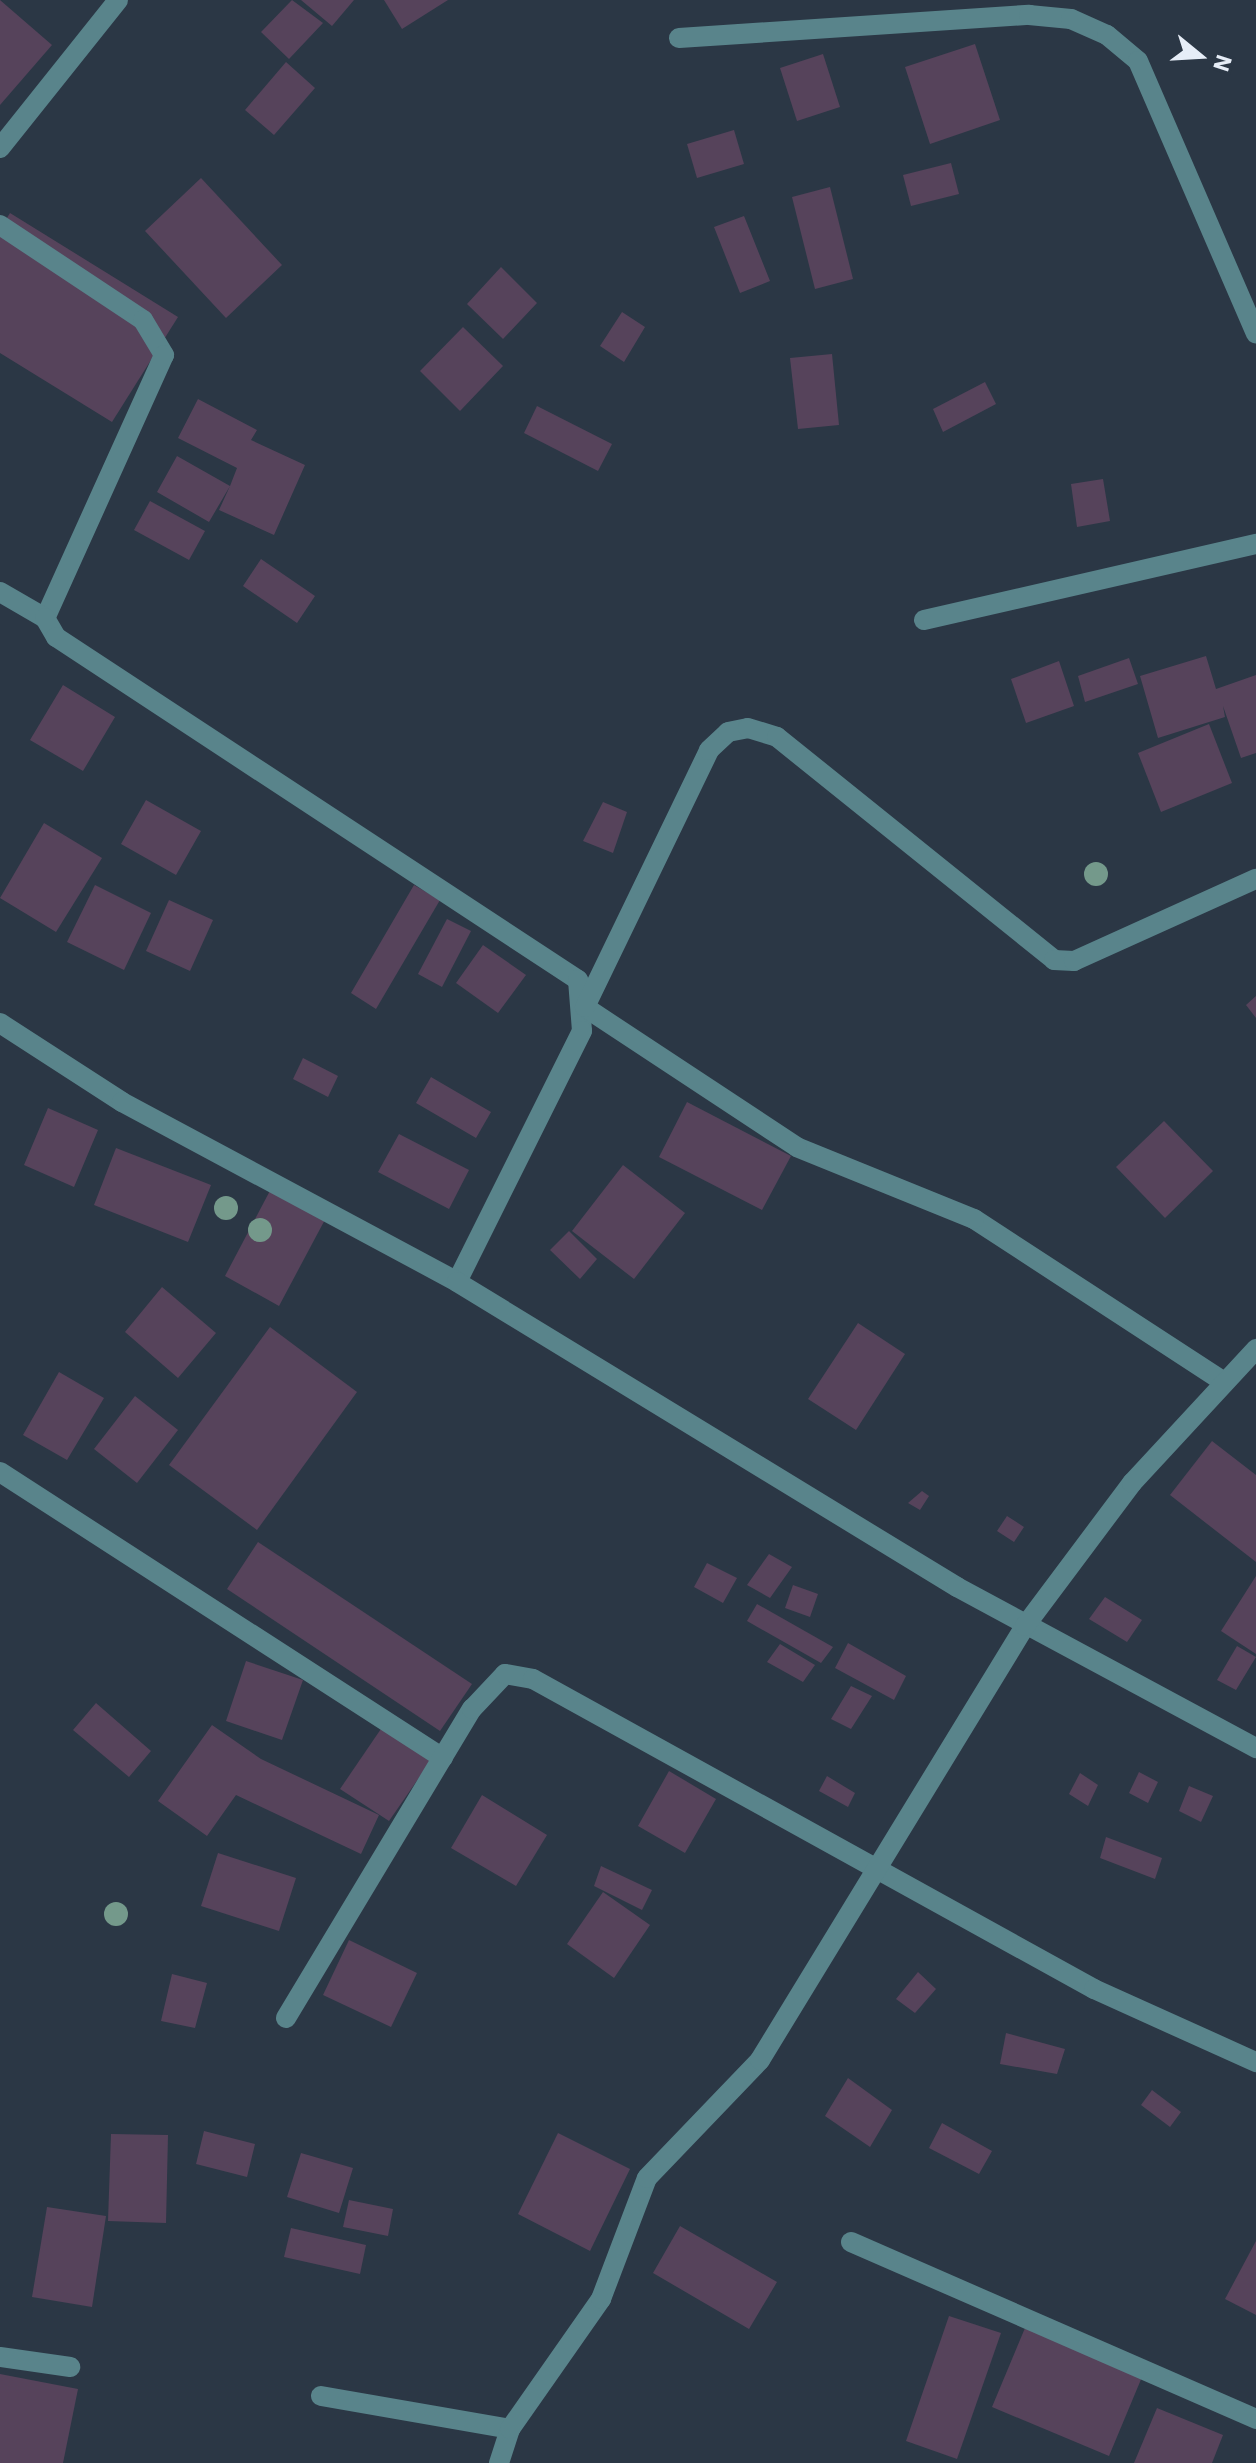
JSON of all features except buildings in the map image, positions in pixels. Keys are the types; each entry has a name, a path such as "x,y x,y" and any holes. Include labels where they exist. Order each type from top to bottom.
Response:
{"street":[{"path":"0,148 118,0"},
{"path":"679,38 1029,15 1071,19 1107,35 1138,61 1256,334"},
{"path":"0,225 143,320 164,355 45,618"},
{"path":"924,620 1256,544"},
{"path":"0,592 45,618 56,637 554,961 578,980 585,1007 797,1147 985,1226 1221,1380"},
{"path":"457,1282 582,1031 585,1007 709,750 728,732 748,728 777,737 1054,960 1074,961 1256,879"},
{"path":"0,1023 122,1102 457,1282 1025,1626 1256,1748"},
{"path":"499,2463 510,2429 601,2299 647,2178 760,2060 882,1869 1025,1626 1221,1380 1256,1349"},
{"path":"0,1472 443,1758"},
{"path":"286,2018 472,1709 505,1674 533,1679 882,1869 1094,1989 1256,2062"},
{"path":"851,2242 1256,2419"},
{"path":"0,2357 70,2367"},
{"path":"321,2396 510,2429"}]}
